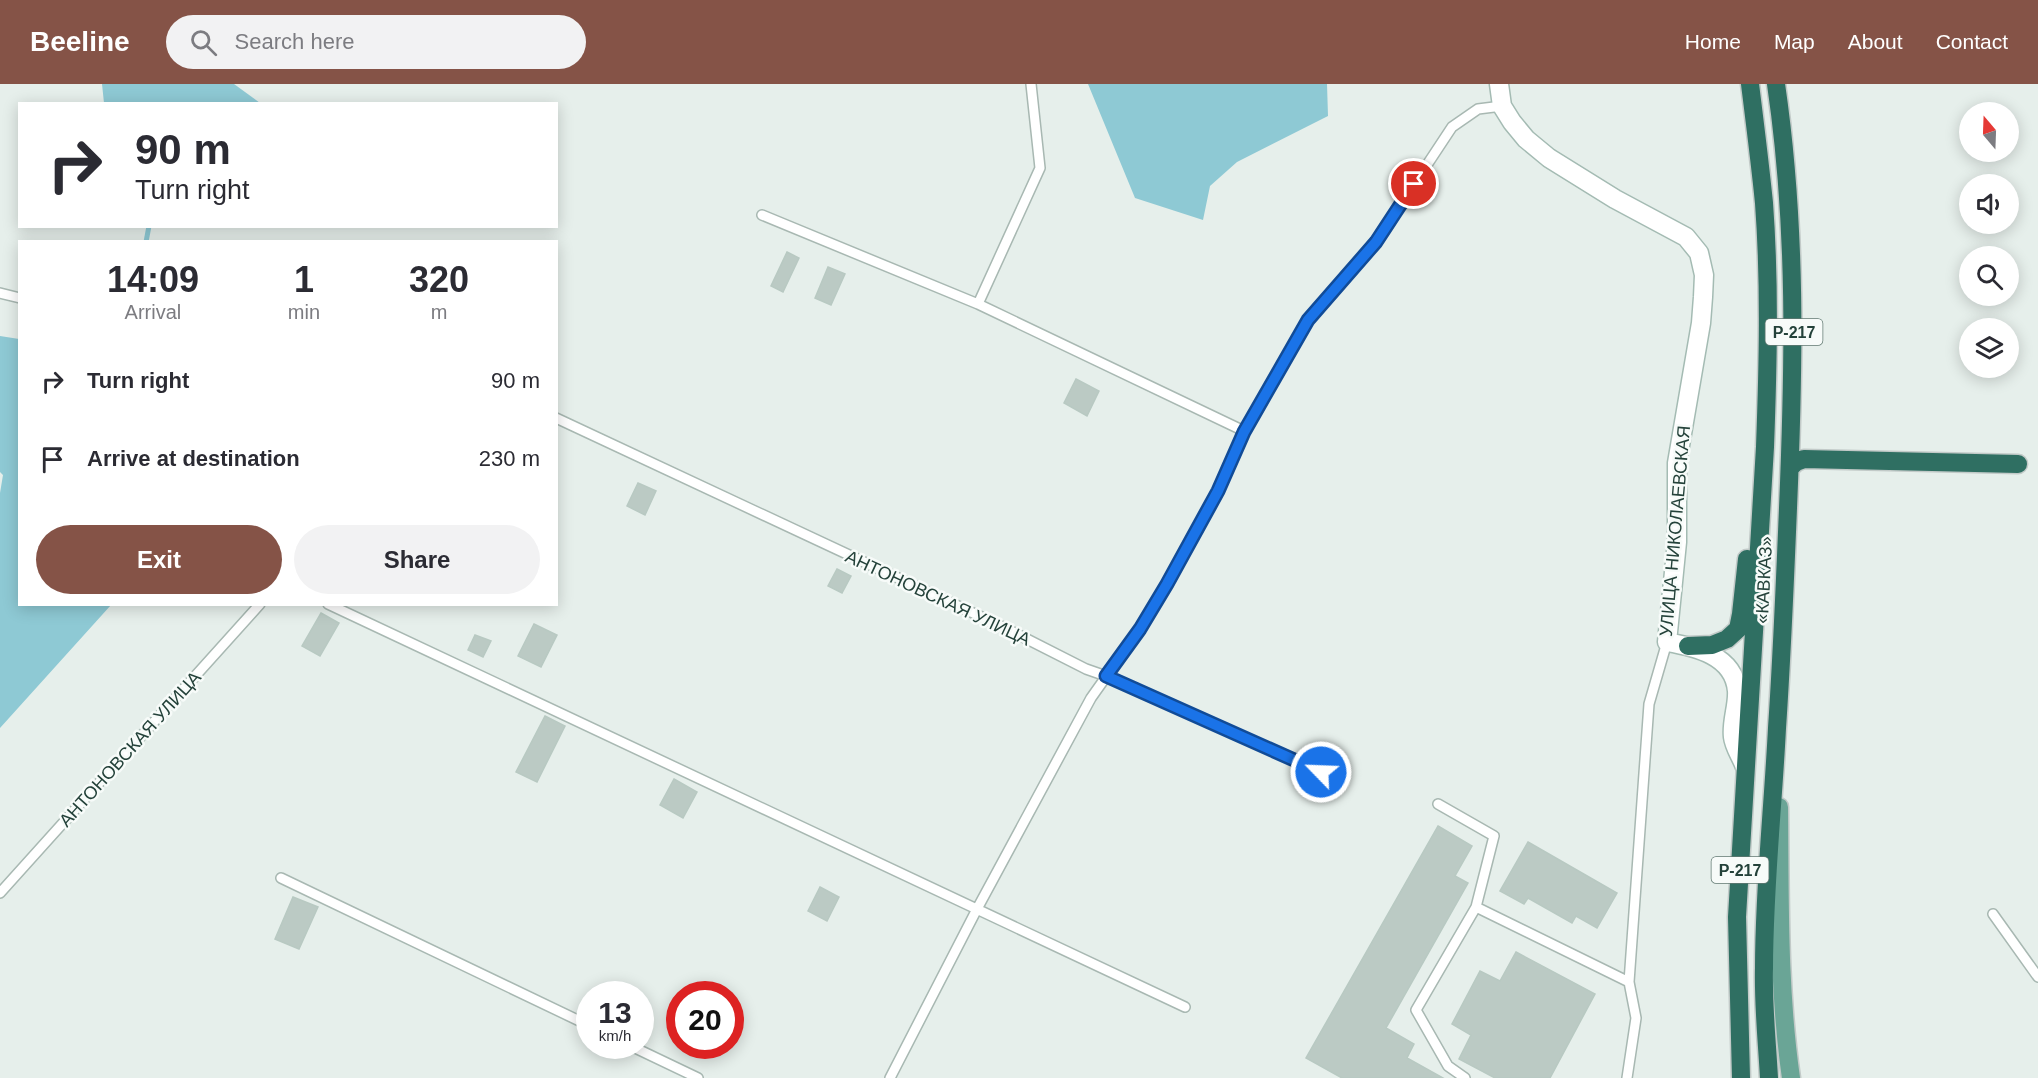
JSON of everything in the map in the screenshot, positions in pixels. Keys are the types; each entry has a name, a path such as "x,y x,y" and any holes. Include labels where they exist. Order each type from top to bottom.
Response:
{"highway":[{"name":"«КАВКАЗ»","path":"1739,1073 1737,917 1763,492 1767,385 1764,206 1750,84"},
{"name":"«КАВКАЗ»","path":"1769,1078 1764,927 1795,458 1792,244 1786,148 1776,84"},
{"path":"1795,458 2018,464"},
{"path":"1688,646 1712,645 1727,639 1738,629 1752,509 1763,492"}],"main road":[{"path":"1778,728 1780,973 1784,1032 1791,1078"}],"street":[{"name":"УЛИЦА НИКОЛАЕВСКАЯ","path":"1499,84 1502,106 1526,138 1550,158 1616,199 1686,237 1700,253 1704,274 1701,322 1677,463 1677,542 1667,642"},
{"path":"1667,642 1711,654 1723,661 1734,676 1737,690 1733,738 1745,767"}],"lane":[{"path":"978,304 1040,168 1031,84"},
{"path":"890,1078 977,909 1091,698 1140,629 1167,584 1218,491 1244,432 1308,320 1376,242 1452,127 1478,109 1502,106"},
{"path":"762,215 978,304 1244,432"},
{"path":"0,293 18,298"},
{"name":"АНТОНОВСКАЯ УЛИЦА","path":"558,419 1003,627 1086,669 1321,772"},
{"name":"АНТОНОВСКАЯ УЛИЦА","path":"0,893 258,606"},
{"path":"332,606 1185,1007"},
{"name":"УЛИЦА НИКОЛАЕВСКАЯ","path":"1627,1078 1636,1018 1629,982 1649,704 1667,642"},
{"path":"1438,804 1494,836 1476,907 1416,1010 1449,1066 1465,1078"},
{"path":"281,878 576,1019"},
{"path":"1476,907 1629,982"},
{"path":"1993,914 2038,977"},
{"path":"654,1057 698,1078"}],"water":[{"path":"102,84 234,84 259,102 104,102"},
{"path":"1088,84 1327,84 1328,116 1237,162 1210,186 1203,220 1135,198"},
{"path":"0,336 18,339 18,606 110,606 0,728 0,493 3,475 0,472"}],"building":[{"path":"787,252 799,258 783,292 771,286"},
{"path":"828,267 845,274 831,305 815,298"},
{"path":"1076,379 1099,391 1087,416 1064,403"},
{"path":"638,483 656,491 645,515 627,506"},
{"path":"837,569 851,576 842,593 828,586"},
{"path":"321,613 339,623 320,656 302,646"},
{"path":"534,624 557,635 541,667 518,656"},
{"path":"475,635 491,641 483,657 468,650"},
{"path":"545,716 565,726 537,782 516,772"},
{"path":"674,779 697,792 683,818 660,805"},
{"path":"1438,826 1472,846 1455,876 1468,883 1386,1028 1414,1044 1407,1058 1443,1078 1342,1078 1306,1058"},
{"path":"1528,842 1617,893 1597,928 1576,916 1572,923 1528,898 1524,904 1500,891"},
{"path":"820,887 839,897 827,921 808,911"},
{"path":"293,897 318,907 299,949 275,939"},
{"path":"1516,952 1595,994 1550,1078 1495,1078 1459,1059 1471,1035 1452,1024 1480,971 1500,981"}],"waterway":[{"path":"146,240 149,228"}],"route":[{"path":"1321,772 1106,676 1140,629 1167,584 1218,491 1244,432 1308,320 1376,242 1414,184"}]}
